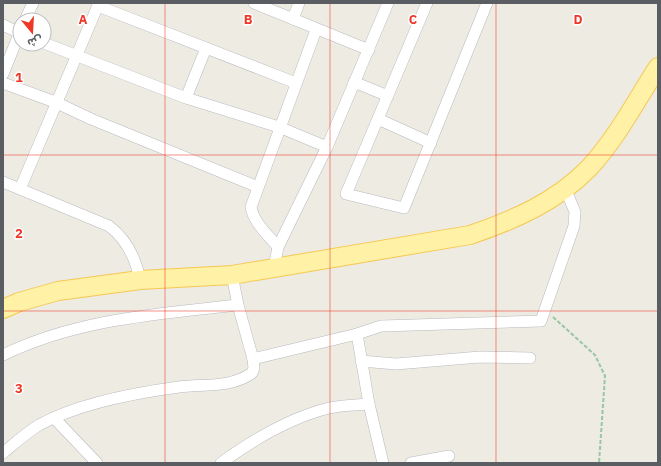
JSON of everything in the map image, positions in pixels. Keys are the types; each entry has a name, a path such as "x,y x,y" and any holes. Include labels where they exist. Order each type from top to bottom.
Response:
{"main road":[{"path":"3,308 58,291 140,280 232,275 470,235 526,214 565,188 588,168 614,134 658,68"}],"street":[{"path":"254,3 316,30 369,50"},
{"path":"293,19 300,3"},
{"path":"274,268 278,247 327,147 388,3"},
{"path":"427,3 346,194 404,208 487,3"},
{"path":"20,189 55,102 98,4 296,83"},
{"path":"278,247 252,213 251,207 279,127 316,30"},
{"path":"52,46 186,98 279,127 327,147"},
{"path":"186,98 206,48"},
{"path":"3,74 12,52"},
{"path":"354,82 388,96"},
{"path":"3,83 55,102 91,119 258,187"},
{"path":"378,119 431,143"},
{"path":"3,182 109,226 117,232 133,257 140,280"},
{"path":"252,359 357,334 381,326 541,321 574,226 575,212 565,188"},
{"path":"3,453 23,436 54,418 78,408 179,387 225,384 244,379 252,373 254,368 232,275"},
{"path":"3,355 24,345 84,325 118,319 238,305"},
{"path":"357,334 369,404 383,463"},
{"path":"361,361 402,364 480,357 530,358"},
{"path":"221,463 250,442 307,415 330,408 369,404"},
{"path":"54,418 97,463"},
{"path":"411,463 449,456"}],"path":[{"path":"545,309 594,355 605,376 599,463"}]}
